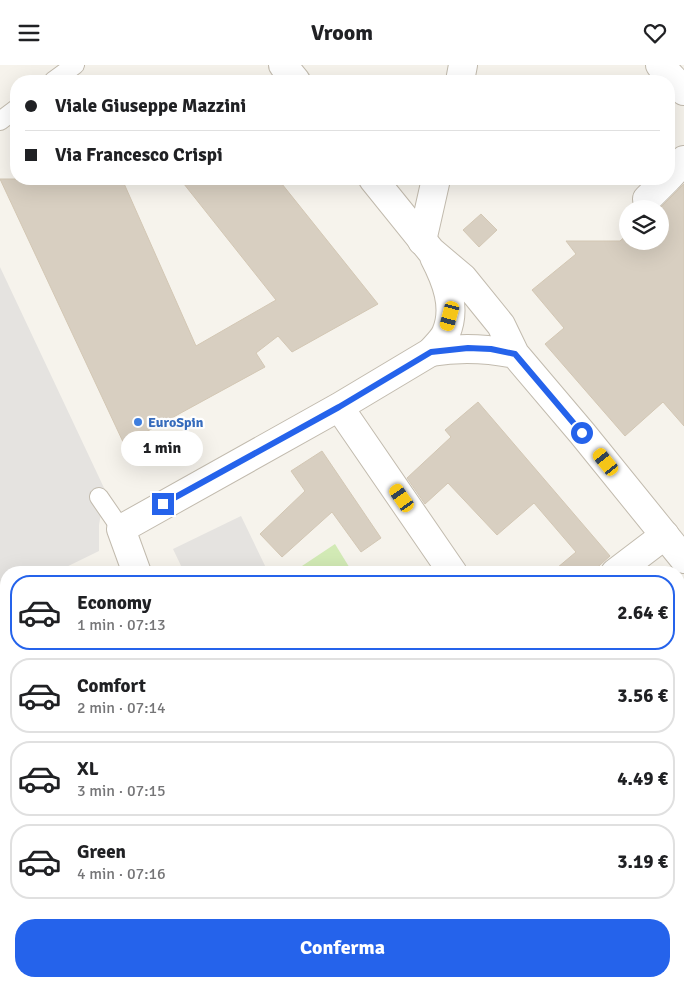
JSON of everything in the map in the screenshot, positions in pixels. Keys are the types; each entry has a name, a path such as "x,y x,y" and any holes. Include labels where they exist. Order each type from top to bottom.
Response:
{"street":[{"path":"283,65 291,75"},
{"path":"660,65 669,75"},
{"path":"675,81 684,91"},
{"path":"675,171 684,161"},
{"path":"134,566 121,529 339,407 431,352 446,334 450,316 450,296 445,279 426,246 378,185"},
{"path":"426,246 435,185"},
{"path":"647,199 661,185"},
{"path":"426,246 463,279 501,325 515,354 684,559"},
{"path":"431,352 468,348 491,349 515,354"},
{"path":"339,407 448,566"},
{"path":"624,566 665,535"}],"lane":[{"path":"61,75 75,65"},
{"path":"99,497 121,529"}],"green space":[{"path":"335,544 349,566 302,566"}],"shaded area":[{"path":"0,267 105,490 99,525 99,551 68,566 0,566"},
{"path":"241,516 265,566 181,566 173,549"}],"building":[{"path":"0,179 10,179 10,185 125,185 196,346 276,300 185,185 283,185 378,304 292,352 278,336 256,353 265,367 124,444"},
{"path":"684,184 684,426 663,402 625,436 545,344 564,328 532,290 576,254 566,241 619,241 619,250 669,250 668,200"},
{"path":"481,214 497,230 479,247 463,230"},
{"path":"478,402 610,556 599,566 559,566 576,552 534,503 497,535 448,483 425,504 407,478 451,437 445,430"},
{"path":"322,451 381,538 361,552 332,512 282,557 260,534 305,491 291,471"}],"place":[{"name":"EuroSpin","path":"138,422"}],"route":[{"path":"163,504 339,407 431,352 468,348 491,349 515,354 582,433"}]}
